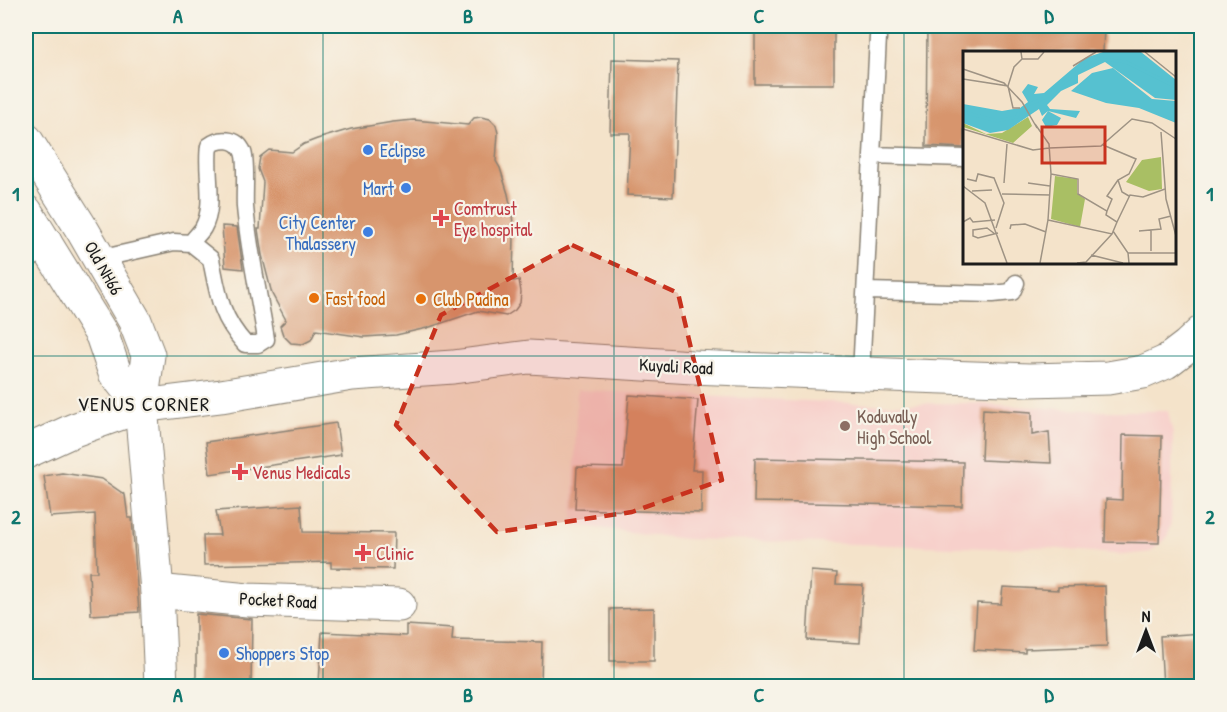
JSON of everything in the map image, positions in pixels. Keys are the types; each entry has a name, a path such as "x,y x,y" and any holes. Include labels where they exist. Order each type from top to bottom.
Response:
{"main road":[{"name":"Old NH66","path":"26,140 135,321 148,356 141,406 157,591 161,687"},
{"name":"Old NH66","path":"26,212 35,247 102,335 115,373 141,406"},
{"name":"Kuyali Road","path":"26,452 74,430 141,406 221,396 352,374 453,367 529,357 658,365 1029,380 1108,378 1143,372 1197,346"},
{"name":"Pocket Road","path":"157,591 248,600 399,605"}],"lane":[{"path":"861,374 878,37"},
{"path":"99,260 174,242 190,243 211,259 218,297 230,327 245,344 258,344 266,339 245,208 244,153 233,142 224,139 216,140 209,146 207,158 208,211 203,228 190,243"},
{"path":"872,155 963,158"},
{"path":"866,291 993,294 1012,292 1016,283"}],"highlighted area":[{"path":"572,245 678,293 722,480 632,512 497,532 396,425 441,315"}],"shaded area":[{"path":"577,390 872,404 967,403 1103,411 1168,411 1173,434 1171,522 1167,537 1151,552 1124,555 1038,547 989,548 685,539 573,525"}],"building":[{"path":"755,26 834,26 834,84 755,84"},
{"path":"927,26 1104,26 1103,51 963,51 963,148 926,146"},
{"path":"612,59 678,61 673,197 627,195 630,133 610,133"},
{"name":"City Center Thalassery","path":"474,118 490,119 496,125 498,133 496,161 508,194 512,214 513,281 519,280 521,292 520,303 515,310 506,316 478,311 427,328 396,335 364,337 316,330 311,340 303,344 291,343 283,335 280,326 286,320 272,294 262,255 258,229 260,229 263,182 258,169 260,157 269,150 292,152 304,144 351,129 414,120 468,125"},
{"path":"222,226 237,227 243,269 225,267"},
{"path":"629,395 698,400 692,470 702,470 701,513 575,509 577,467 623,468"},
{"path":"983,409 1032,412 1032,435 1049,432 1051,463 981,460"},
{"path":"336,423 341,455 210,474 206,442"},
{"path":"1123,435 1162,436 1159,543 1105,542 1106,499 1122,500"},
{"path":"755,458 963,462 962,506 754,502"},
{"path":"62,473 102,479 125,495 128,518 132,518 139,612 91,615 89,572 97,572 95,514 50,517 44,476"},
{"path":"301,505 303,532 394,533 393,569 331,568 331,562 204,565 203,535 220,535 216,511"},
{"path":"811,571 837,573 836,584 863,585 860,643 807,640"},
{"path":"1105,586 1107,646 1025,649 1025,653 974,650 977,603 1001,604 1003,587 1058,590 1058,587"},
{"path":"654,608 654,661 610,661 610,609"},
{"path":"196,614 252,619 251,687 196,687"},
{"path":"406,625 453,628 452,640 542,642 541,687 382,687 319,683 322,632 406,636"},
{"path":"1202,633 1202,684 1163,686 1160,636"}],"place":[{"name":"Eclipse","path":"368,150"},
{"name":"Mart","path":"406,188"},
{"name":"Comtrust Eye hospital","path":"441,218"},
{"name":"City Center Thalassery","path":"368,232"},
{"name":"Fast food","path":"314,298"},
{"name":"Club Pudina","path":"421,299"},
{"name":"Koduvally High School","path":"845,426"},
{"name":"Venus Medicals","path":"240,472"},
{"name":"Clinic","path":"363,553"},
{"name":"Shoppers Stop","path":"224,653"}],"district":[{"name":"VENUS CORNER","path":"144,403"}]}
